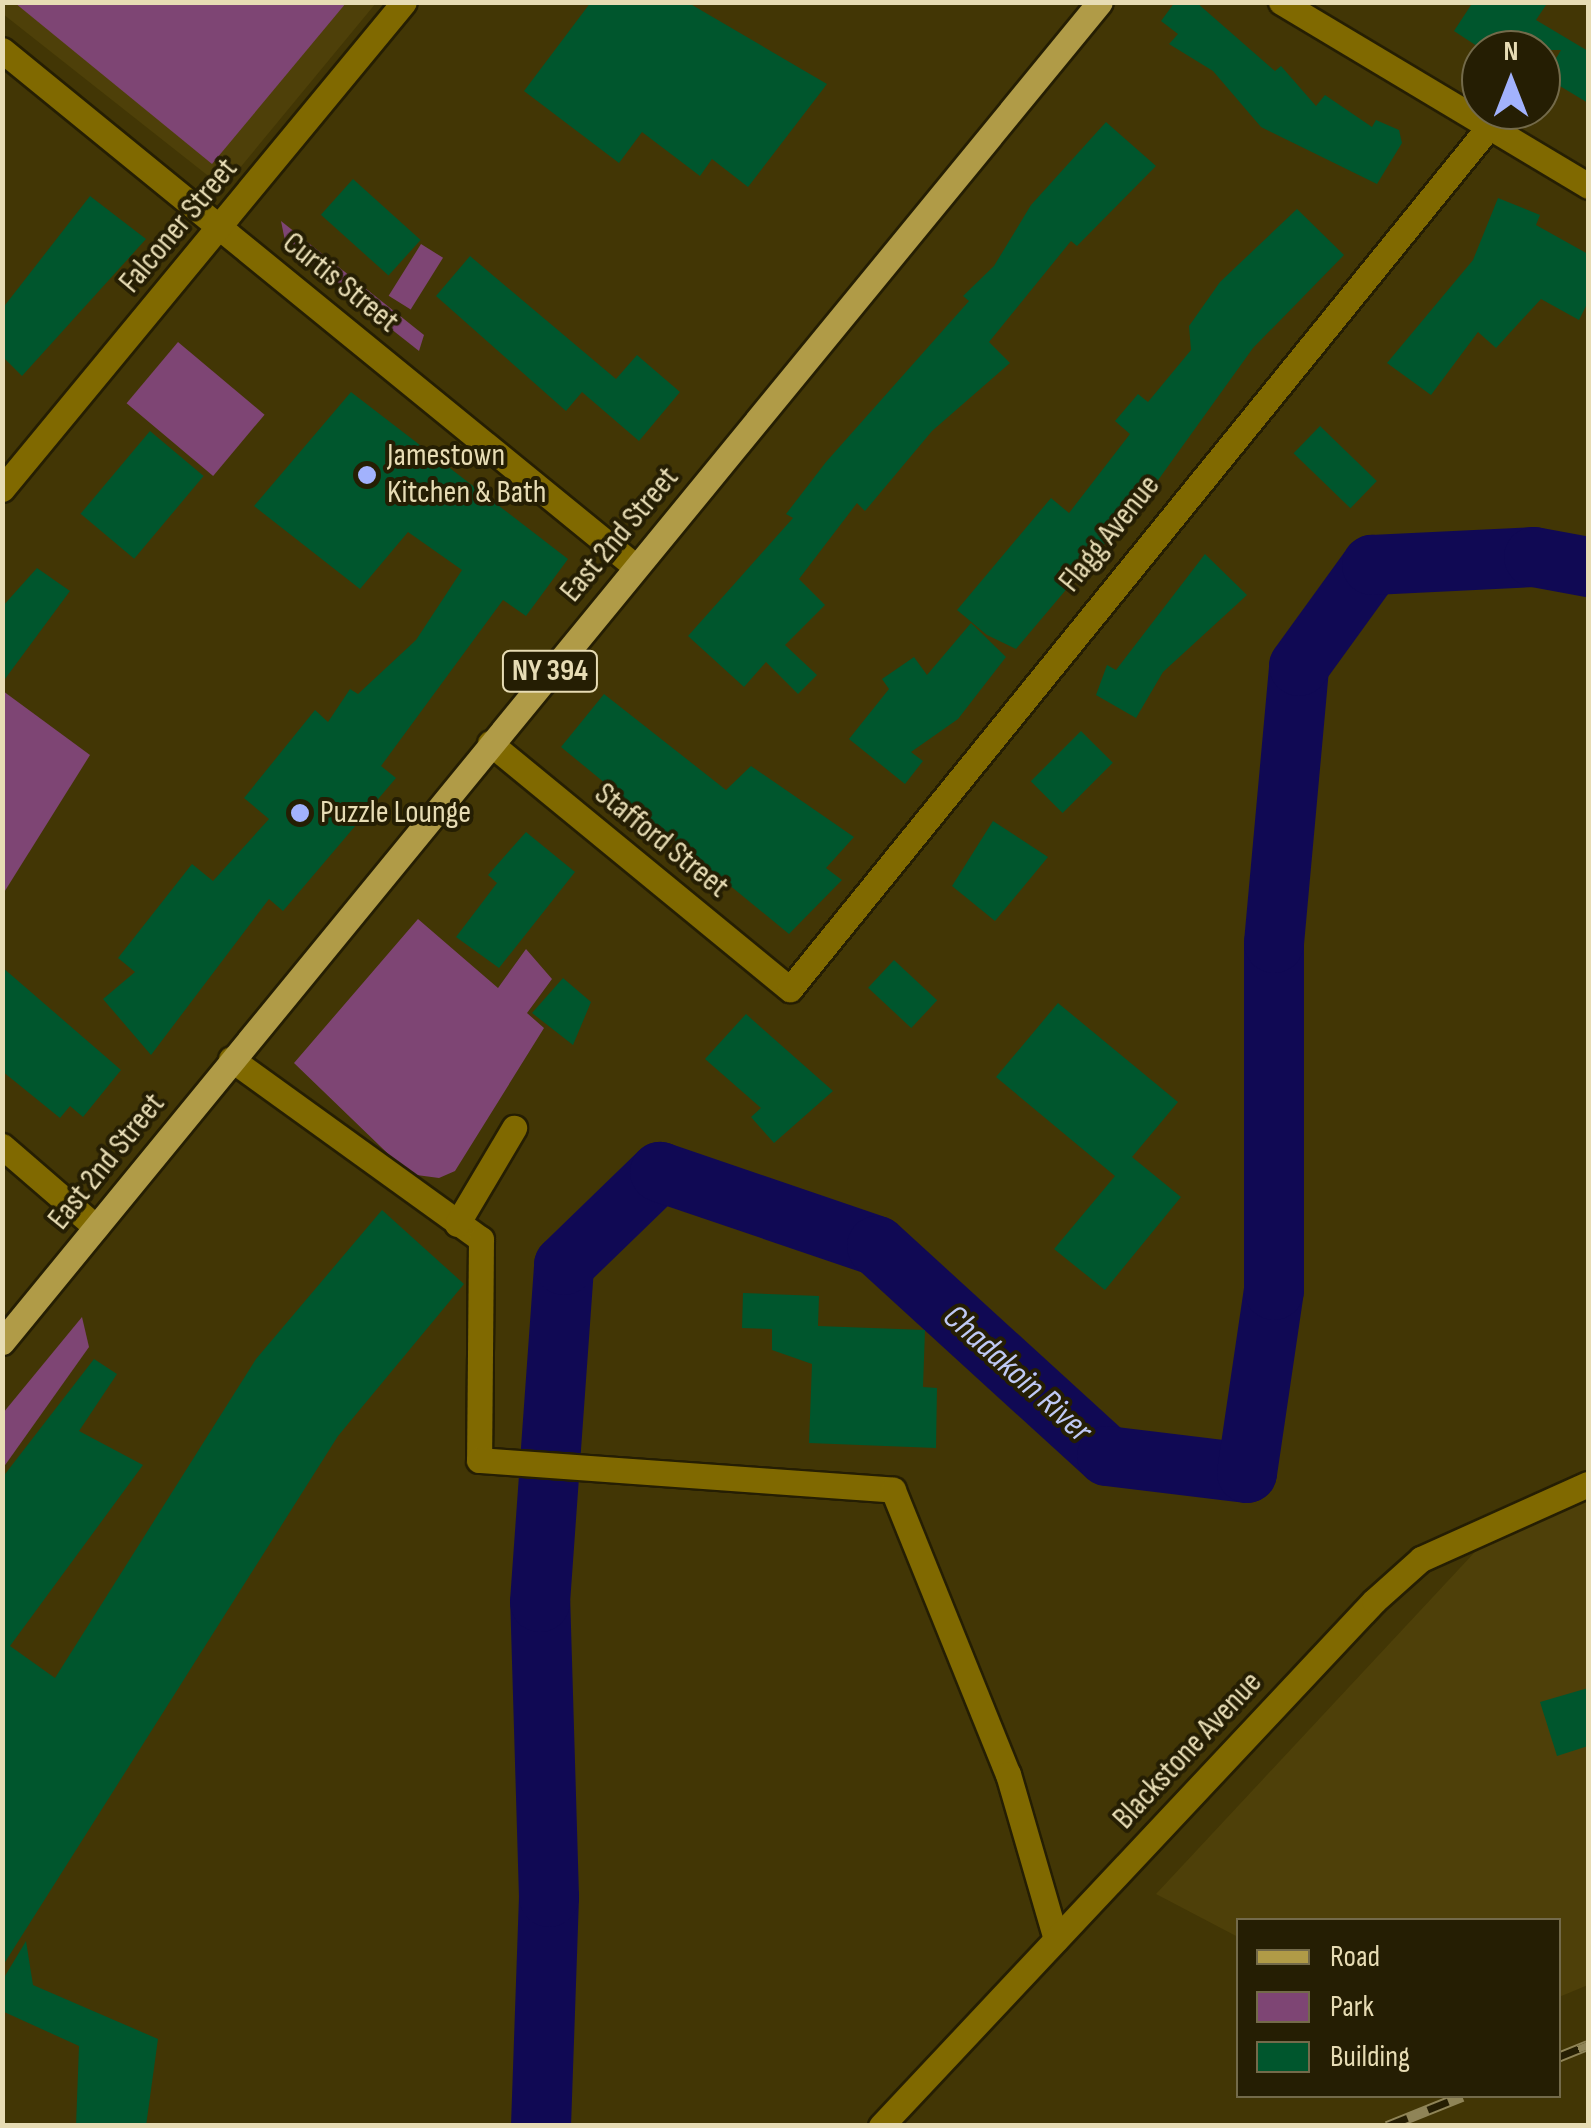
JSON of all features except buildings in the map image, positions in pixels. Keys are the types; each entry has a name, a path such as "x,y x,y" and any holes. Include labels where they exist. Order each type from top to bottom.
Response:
{"main road":[{"name":"East 2nd Street","path":"2,1342 230,1059 1100,2"}],"street":[{"name":"Falconer Street","path":"2,489 404,2"},
{"path":"1281,2 1461,112"},
{"name":"Curtis Street","path":"2,50 636,567"},
{"name":"Flagg Avenue","path":"790,988 1486,130"},
{"path":"1491,130 1588,186"},
{"name":"Stafford Street","path":"490,743 790,988"},
{"path":"230,1059 481,1239 480,1460 595,1462 893,1490 1008,1774 1056,1939"},
{"path":"457,1224 514,1128"},
{"path":"2,1146 96,1228"},
{"name":"Blackstone Avenue","path":"881,2126 1421,1559 1588,1484"}],"shaded area":[{"path":"2,3 376,3 239,169 216,182 3,14"},
{"path":"1588,1500 1588,1985 1561,1996 1561,1918 1236,1918 1236,1936 1156,1894 1487,1539"}],"green space":[{"path":"15,3 346,3 212,164"},
{"path":"281,221 424,335 419,351 286,246"},
{"path":"421,244 443,258 411,310 389,296"},
{"path":"178,342 265,415 213,476 127,403"},
{"path":"3,691 90,755 3,894"},
{"path":"418,919 498,988 526,949 552,979 527,1013 544,1028 455,1171 439,1178 409,1174 294,1063"},
{"path":"82,1317 89,1347 3,1468 3,1413"}],"waterway":[{"name":"Chadakoin River","path":"541,2126 549,1897 540,1602 564,1265 660,1172 877,1246 1107,1456 1247,1473 1274,1290 1274,943 1299,666 1372,565 1534,557 1588,567"}],"railway":[{"path":"1561,2056 1588,2045"},
{"path":"1387,2126 1457,2098"}],"place":[{"name":"Jamestown Kitchen & Bath","path":"367,475"},
{"name":"Puzzle Lounge","path":"300,813"}]}
